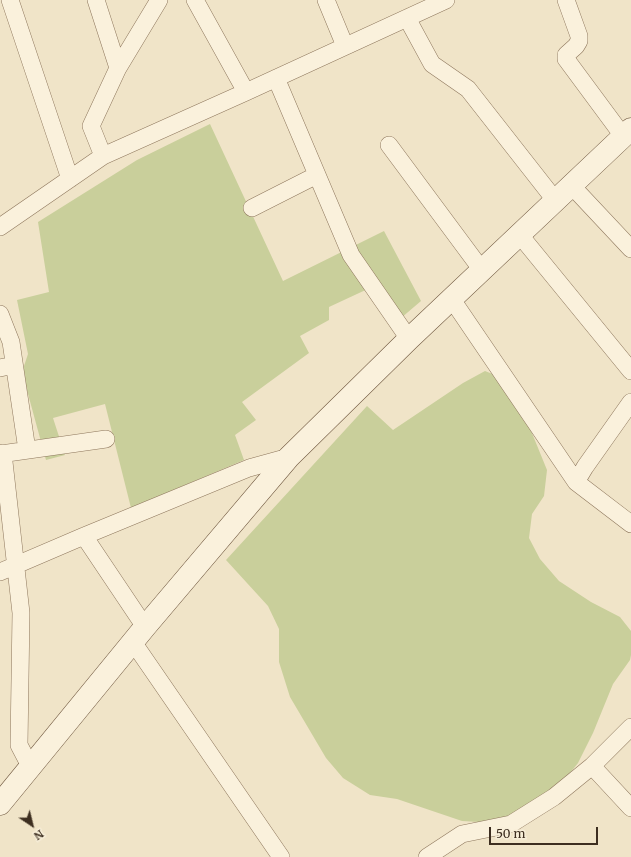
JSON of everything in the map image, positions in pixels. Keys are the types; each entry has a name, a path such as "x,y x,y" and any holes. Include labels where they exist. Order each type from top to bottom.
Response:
{"main road":[{"path":"0,804 31,768 139,634 289,457 409,338 627,132"}],"street":[{"path":"10,0 70,179"},
{"path":"96,0 118,68"},
{"path":"103,156 91,126 118,68 159,0"},
{"path":"195,0 246,92"},
{"path":"326,0 345,46"},
{"path":"1,225 103,156 446,0"},
{"path":"566,0 579,36 579,42 566,54 566,59 627,132"},
{"path":"408,18 432,64 468,89 555,200"},
{"path":"276,78 351,255 409,338"},
{"path":"389,145 482,269"},
{"path":"252,208 317,175"},
{"path":"571,184 631,249"},
{"path":"519,234 631,371"},
{"path":"451,298 576,482 631,524"},
{"path":"0,314 11,342 7,367 27,450"},
{"path":"576,482 631,402"},
{"path":"31,768 19,745 22,613 1,454 106,438"},
{"path":"0,572 16,564 249,468 289,457"},
{"path":"84,536 139,634 281,857"},
{"path":"427,857 462,834 511,824 554,797 592,766 631,727"},
{"path":"592,766 631,808"}],"green space":[{"path":"210,124 283,281 384,231 421,301 394,324 372,287 329,307 329,320 300,336 309,353 242,402 256,420 235,435 244,460 131,508 105,404 53,418 65,455 46,460 22,372 28,354 17,300 49,292 38,222 137,160"},
{"path":"485,371 505,379 525,416 547,470 544,496 532,514 529,538 540,559 559,581 591,602 620,617 631,631 630,660 613,684 593,733 578,763 558,788 522,813 495,823 462,821 397,799 370,795 343,778 326,758 290,697 279,662 279,629 268,606 226,560 367,406 393,430 463,383"}]}
